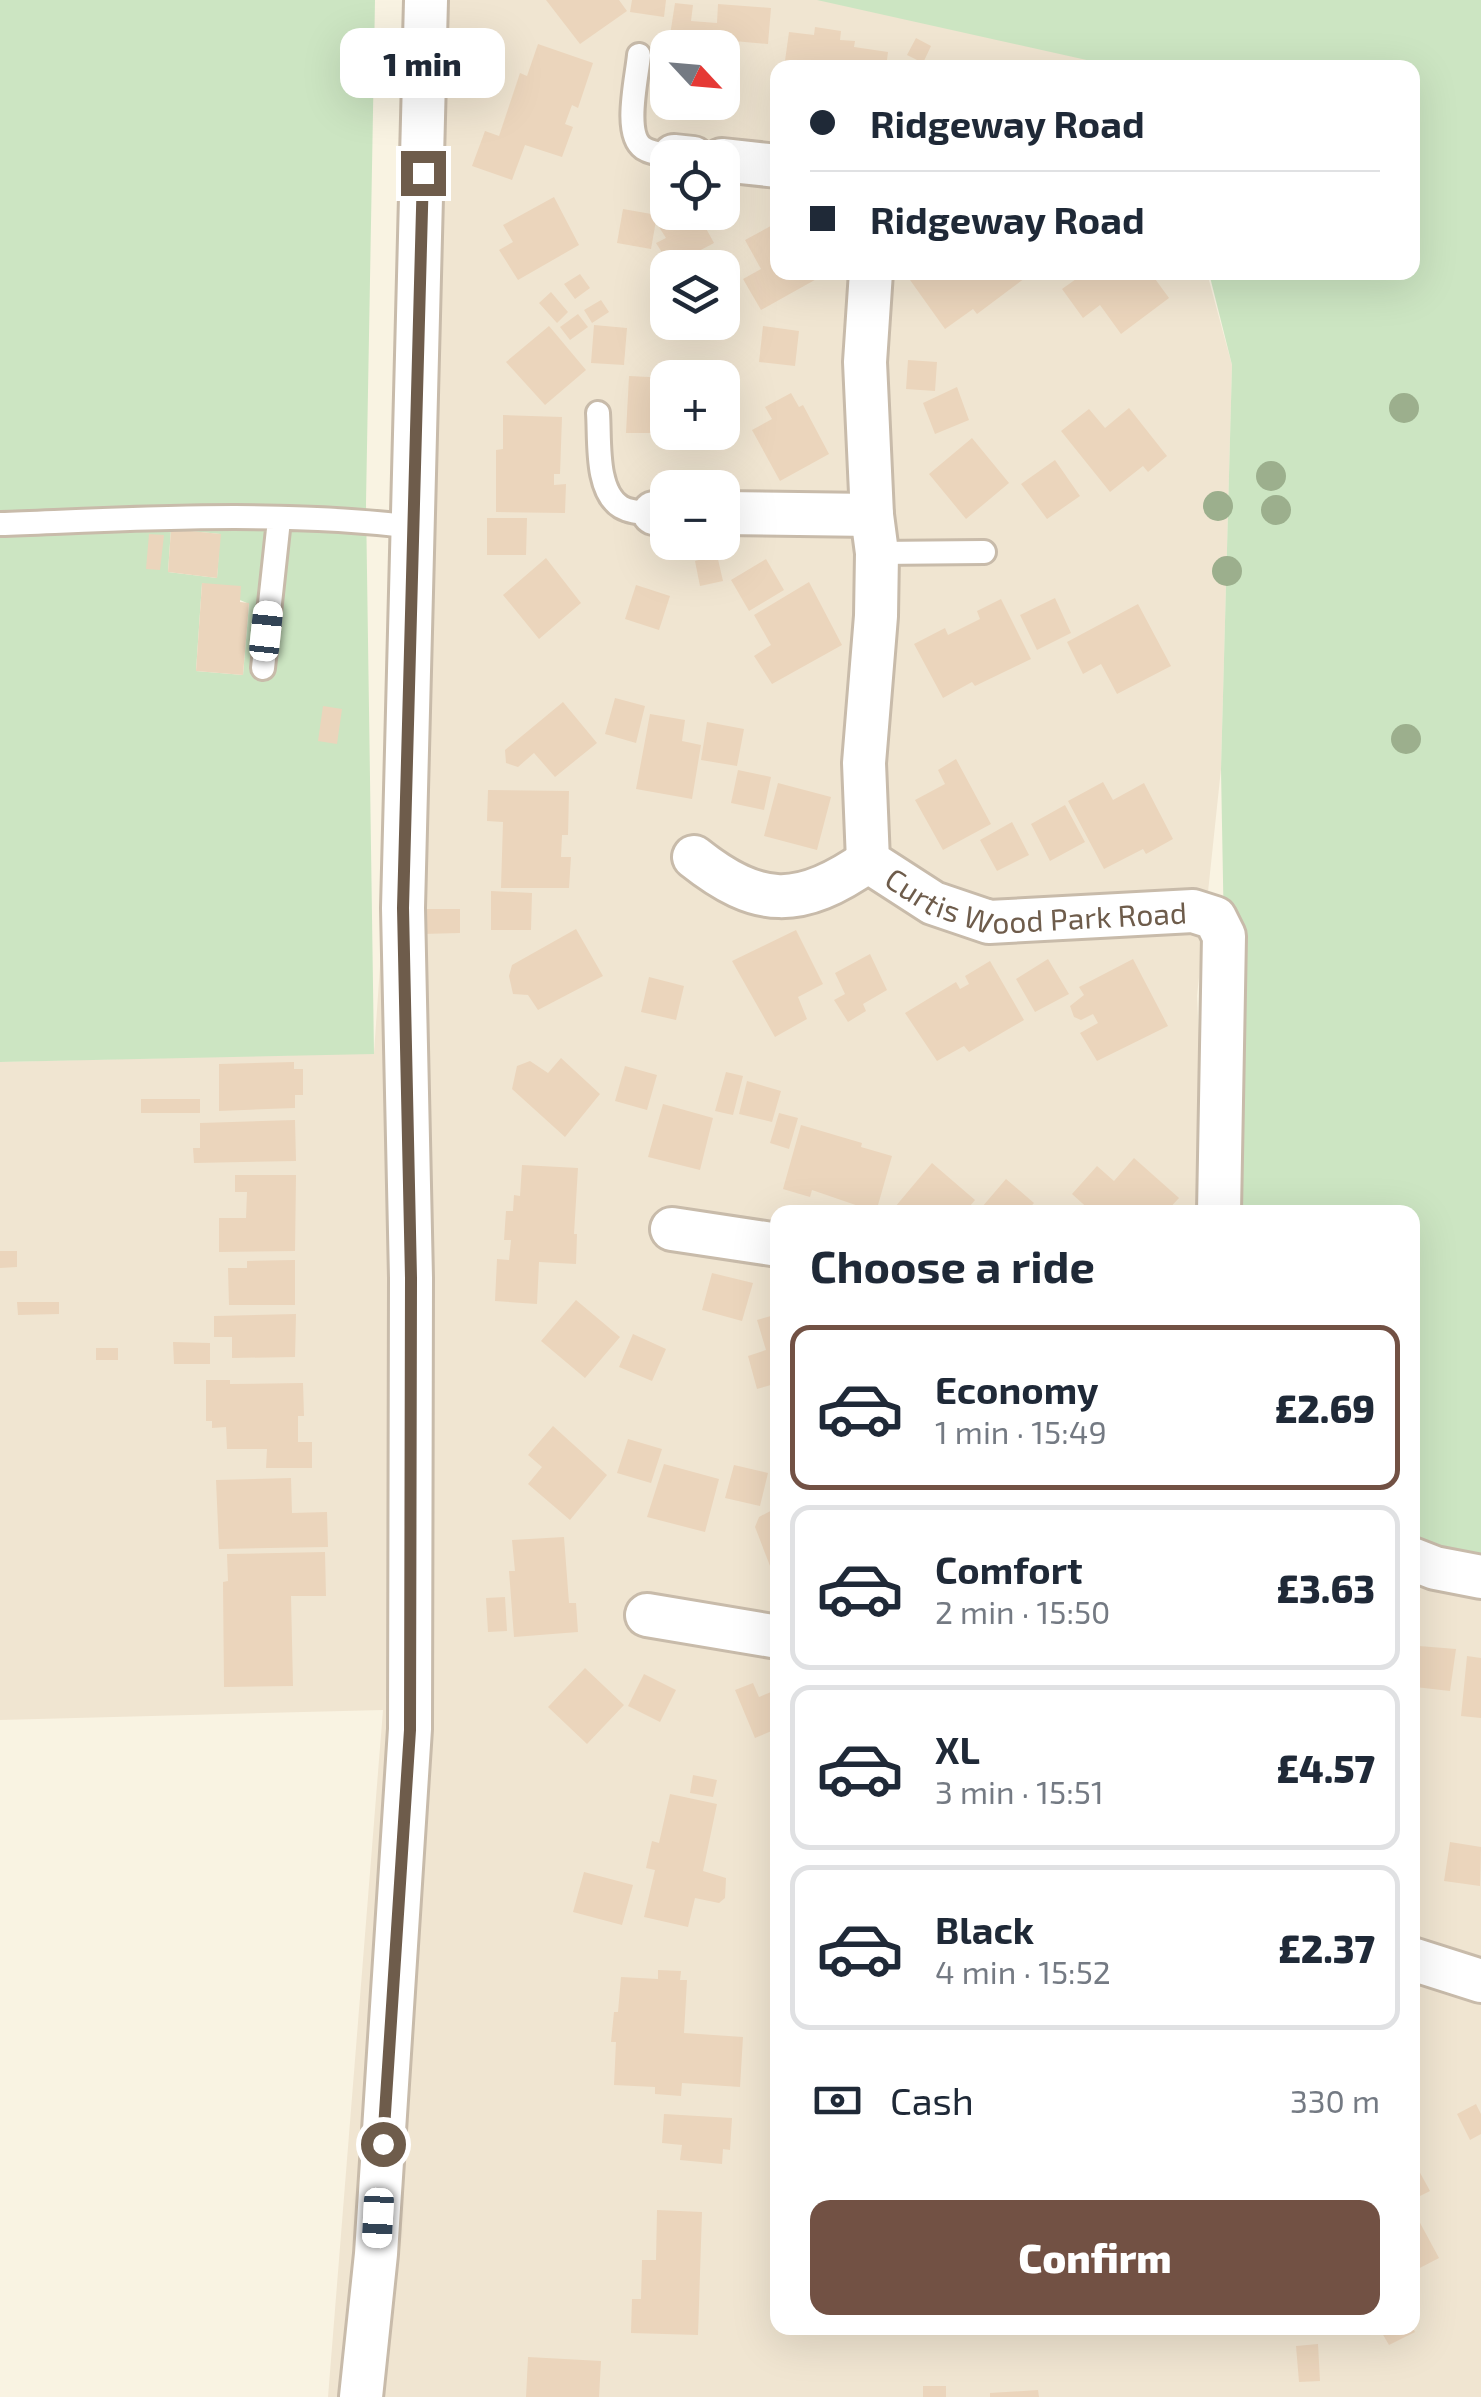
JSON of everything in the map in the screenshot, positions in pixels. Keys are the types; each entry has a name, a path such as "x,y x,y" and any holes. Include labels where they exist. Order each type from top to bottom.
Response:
{"street":[{"path":"361,2397 376,2254 410,1730 411,1278 403,908 426,0"},
{"path":"740,162 770,165"},
{"name":"Curtis Wood Park Road","path":"868,861 864,763 874,534 865,362 870,280"},
{"path":"740,515 874,534"},
{"name":"Curtis Wood Park Road","path":"694,858 722,880 750,893 784,897 812,893 868,861"},
{"name":"Curtis Wood Park Road","path":"868,861 933,903 990,922 1193,911 1215,918 1224,936 1219,1205"},
{"path":"672,1229 770,1245"},
{"path":"1420,1562 1481,1577"},
{"path":"647,1615 770,1636"},
{"path":"1420,1961 1481,1980"}],"lane":[{"path":"640,55 632,125 635,140 650,152"},
{"path":"598,413 604,480 610,496 618,506 630,511 650,512"},
{"path":"0,524 172,517 364,521 415,527"},
{"path":"262,668 278,520"},
{"path":"874,534 984,552"}],"shaded area":[{"path":"447,0 916,0 1128,60 770,60 770,280 1209,280 1232,365 1221,769 1197,996 1207,1205 770,1205 770,2335 1420,2335 1420,1587 1481,1592 1481,2397 328,2397 383,1710 0,1720 0,1062 374,1053"}],"green space":[{"path":"0,0 375,0 366,503 374,1054 0,1062","holes":["171,529 220,534 217,578 168,572","202,583 249,604 243,675 196,671"]},
{"path":"817,0 1481,0 1481,1577 1420,1561 1420,1205 1219,1205 1224,936 1221,769 1232,365 1211,280 1420,280 1420,60 1087,60"}],"building":[{"path":"546,0 619,0 627,11 580,44"},
{"path":"632,0 666,0 664,17 630,12"},
{"path":"675,3 693,5 691,21 717,23 718,4 771,8 768,44 740,42 740,30 671,30"},
{"path":"815,27 841,31 840,40 855,41 854,47 888,52 887,60 785,60 789,32 814,35"},
{"path":"916,38 931,46 924,60 907,55"},
{"path":"538,44 593,63 578,108 572,105 565,124 573,127 562,157 525,145 512,180 472,166 485,131 499,136 520,73 527,76"},
{"path":"554,197 579,245 518,280 499,250 513,242 503,225"},
{"path":"623,209 650,214 650,230 654,230 651,249 617,243"},
{"path":"770,226 770,280 815,280 761,310 743,279 761,269 745,240"},
{"path":"661,230 707,230 714,243 701,250 660,250 656,243 666,238"},
{"path":"580,274 590,288 575,299 564,284"},
{"path":"910,280 1022,280 977,314 973,309 945,329"},
{"path":"1075,280 1156,280 1169,298 1121,334 1100,305 1083,318 1062,289"},
{"path":"551,292 568,312 557,323 539,303"},
{"path":"601,300 609,312 592,323 584,310"},
{"path":"578,314 588,327 570,340 560,327"},
{"path":"594,325 627,328 624,365 591,363"},
{"path":"549,326 586,370 545,405 506,362"},
{"path":"763,326 799,331 795,366 759,362"},
{"path":"908,360 937,362 935,391 906,389"},
{"path":"629,376 650,377 650,433 626,433"},
{"path":"957,387 969,420 935,434 923,403"},
{"path":"791,393 799,407 803,405 829,454 780,481 752,430 772,419 765,407"},
{"path":"1129,408 1167,456 1148,472 1143,466 1110,492 1061,431 1089,409 1105,428"},
{"path":"503,415 562,417 560,474 554,474 554,485 566,484 565,513 496,512 496,450 503,449"},
{"path":"972,438 1009,483 966,519 929,474"},
{"path":"1055,460 1080,496 1047,519 1021,484"},
{"path":"487,518 527,518 526,555 487,555"},
{"path":"171,529 221,534 217,578 168,572"},
{"path":"149,534 164,535 160,570 146,569"},
{"path":"546,558 581,603 539,639 503,595"},
{"path":"766,559 784,590 749,611 731,580"},
{"path":"718,560 723,581 700,586 695,561"},
{"path":"809,582 842,645 772,684 754,656 771,645 754,615"},
{"path":"202,583 241,586 240,602 249,603 243,675 196,671"},
{"path":"636,585 670,596 659,630 625,619"},
{"path":"1055,598 1071,633 1037,650 1020,615"},
{"path":"1001,599 1031,659 943,698 914,644 945,628 948,635 980,619 977,611"},
{"path":"1138,604 1171,666 1117,694 1101,664 1083,674 1067,642"},
{"path":"615,698 645,706 636,743 605,734"},
{"path":"563,702 597,743 555,777 534,753 518,767 506,763 505,750"},
{"path":"323,706 342,709 337,744 318,741"},
{"path":"650,714 685,720 682,741 701,745 692,799 636,789"},
{"path":"707,722 744,729 737,766 701,760"},
{"path":"956,759 991,824 943,850 915,800 945,784 938,770"},
{"path":"738,770 771,777 764,810 731,803"},
{"path":"1103,782 1113,800 1144,783 1173,839 1104,869 1068,801"},
{"path":"778,783 831,797 817,850 764,836"},
{"path":"488,790 569,791 568,835 562,835 561,857 571,857 569,888 501,888 503,822 487,821"},
{"path":"1065,805 1085,842 1050,861 1031,824"},
{"path":"1012,822 1029,855 997,871 980,840"},
{"path":"491,891 532,893 531,930 491,930"},
{"path":"422,909 460,909 460,933 422,934"},
{"path":"576,929 603,976 538,1010 528,995 513,994 509,976 512,965"},
{"path":"796,930 823,984 798,997 807,1019 775,1037 732,961"},
{"path":"870,954 887,990 863,1004 866,1011 848,1022 834,1000 845,994 835,973"},
{"path":"1048,959 1069,994 1035,1012 1016,979"},
{"path":"1133,959 1168,1026 1097,1061 1080,1033 1098,1023 1093,1014 1081,1020 1074,1017 1070,1006 1084,995 1079,987"},
{"path":"990,961 1024,1020 969,1052 964,1046 937,1061 905,1013 956,982 960,989 969,984 965,976"},
{"path":"649,977 684,986 676,1020 641,1012"},
{"path":"561,1058 600,1094 565,1137 512,1089 517,1066 530,1061 548,1073"},
{"path":"294,1062 294,1069 303,1069 303,1095 295,1095 295,1108 219,1111 219,1064"},
{"path":"625,1066 657,1075 647,1110 615,1101"},
{"path":"726,1072 743,1076 733,1115 715,1111"},
{"path":"747,1081 781,1091 772,1122 739,1114"},
{"path":"141,1099 200,1099 200,1113 141,1113"},
{"path":"663,1104 713,1118 700,1170 648,1157"},
{"path":"779,1113 798,1118 789,1149 770,1143"},
{"path":"295,1120 296,1161 194,1163 193,1148 200,1148 200,1123"},
{"path":"801,1125 892,1156 878,1205 856,1205 812,1190 810,1197 783,1189"},
{"path":"1134,1158 1179,1198 1172,1205 1084,1205 1072,1194 1097,1166 1114,1181"},
{"path":"932,1163 975,1200 971,1205 897,1205"},
{"path":"522,1165 578,1168 576,1264 539,1262 537,1304 495,1301 497,1259 509,1260 511,1240 504,1240 506,1211 513,1211 514,1195 520,1196"},
{"path":"235,1175 296,1175 295,1251 219,1252 219,1218 246,1218 247,1192 235,1192"},
{"path":"1006,1179 1034,1203 1032,1205 984,1205"},
{"path":"0,1251 17,1251 17,1267 0,1268"},
{"path":"295,1260 295,1305 229,1305 228,1268 247,1268 247,1261"},
{"path":"712,1273 753,1283 742,1321 702,1310"},
{"path":"576,1300 620,1337 585,1378 541,1341"},
{"path":"17,1302 59,1302 59,1314 18,1315"},
{"path":"296,1314 295,1357 232,1358 232,1337 214,1337 214,1316"},
{"path":"770,1316 770,1385 757,1389 748,1356 766,1350 757,1320"},
{"path":"633,1334 666,1349 652,1381 619,1367"},
{"path":"173,1342 210,1343 210,1364 174,1364"},
{"path":"96,1348 118,1348 118,1360 96,1360"},
{"path":"206,1380 230,1380 230,1384 303,1383 304,1416 298,1416 298,1442 312,1442 312,1468 266,1468 267,1449 227,1449 226,1427 212,1428 212,1421 206,1421"},
{"path":"553,1426 607,1475 570,1520 528,1484 542,1467 528,1455"},
{"path":"628,1439 662,1449 651,1483 617,1473"},
{"path":"664,1464 719,1479 705,1532 647,1517"},
{"path":"734,1465 768,1473 760,1506 725,1498"},
{"path":"291,1478 292,1513 327,1512 328,1547 219,1549 216,1480"},
{"path":"770,1511 770,1566 755,1527 759,1517"},
{"path":"564,1537 569,1603 576,1603 578,1632 514,1637 509,1571 515,1571 512,1540"},
{"path":"325,1552 326,1596 291,1596 293,1686 224,1687 223,1582 228,1581 227,1554"},
{"path":"505,1597 507,1631 488,1632 486,1598"},
{"path":"1420,1646 1456,1649 1450,1691 1420,1688"},
{"path":"1467,1656 1481,1658 1481,1718 1461,1716"},
{"path":"585,1668 624,1705 587,1744 548,1707"},
{"path":"644,1674 676,1690 660,1722 628,1706"},
{"path":"753,1683 759,1697 770,1692 770,1732 755,1738 735,1690"},
{"path":"693,1775 717,1780 713,1797 690,1793"},
{"path":"670,1794 717,1804 703,1871 726,1878 725,1898 719,1903 695,1898 688,1927 644,1917 655,1870 646,1868 652,1841 659,1843"},
{"path":"1450,1842 1481,1847 1480,1886 1444,1881"},
{"path":"584,1872 633,1885 622,1925 573,1912"},
{"path":"658,1970 681,1971 680,1980 687,1980 684,2033 743,2037 740,2087 682,2083 681,2096 655,2094 655,2087 614,2085 616,2042 611,2042 621,1977 658,1979"},
{"path":"1476,2104 1481,2114 1481,2134 1470,2140 1457,2114"},
{"path":"664,2114 732,2118 730,2150 723,2149 722,2164 680,2160 682,2145 662,2143"},
{"path":"1420,2173 1430,2191 1420,2196"},
{"path":"657,2210 702,2212 698,2335 631,2333 632,2299 641,2299 642,2260 656,2260"},
{"path":"1420,2223 1439,2258 1420,2268"},
{"path":"1383,2335 1409,2335 1389,2345"},
{"path":"1318,2344 1320,2381 1299,2382 1296,2346"},
{"path":"528,2357 601,2361 599,2397 526,2397"},
{"path":"923,2386 946,2386 946,2397 923,2397"},
{"path":"1038,2390 1039,2397 990,2397 990,2393"}],"route":[{"path":"383,2144 410,1730 411,1278 403,908 423,173"}]}
